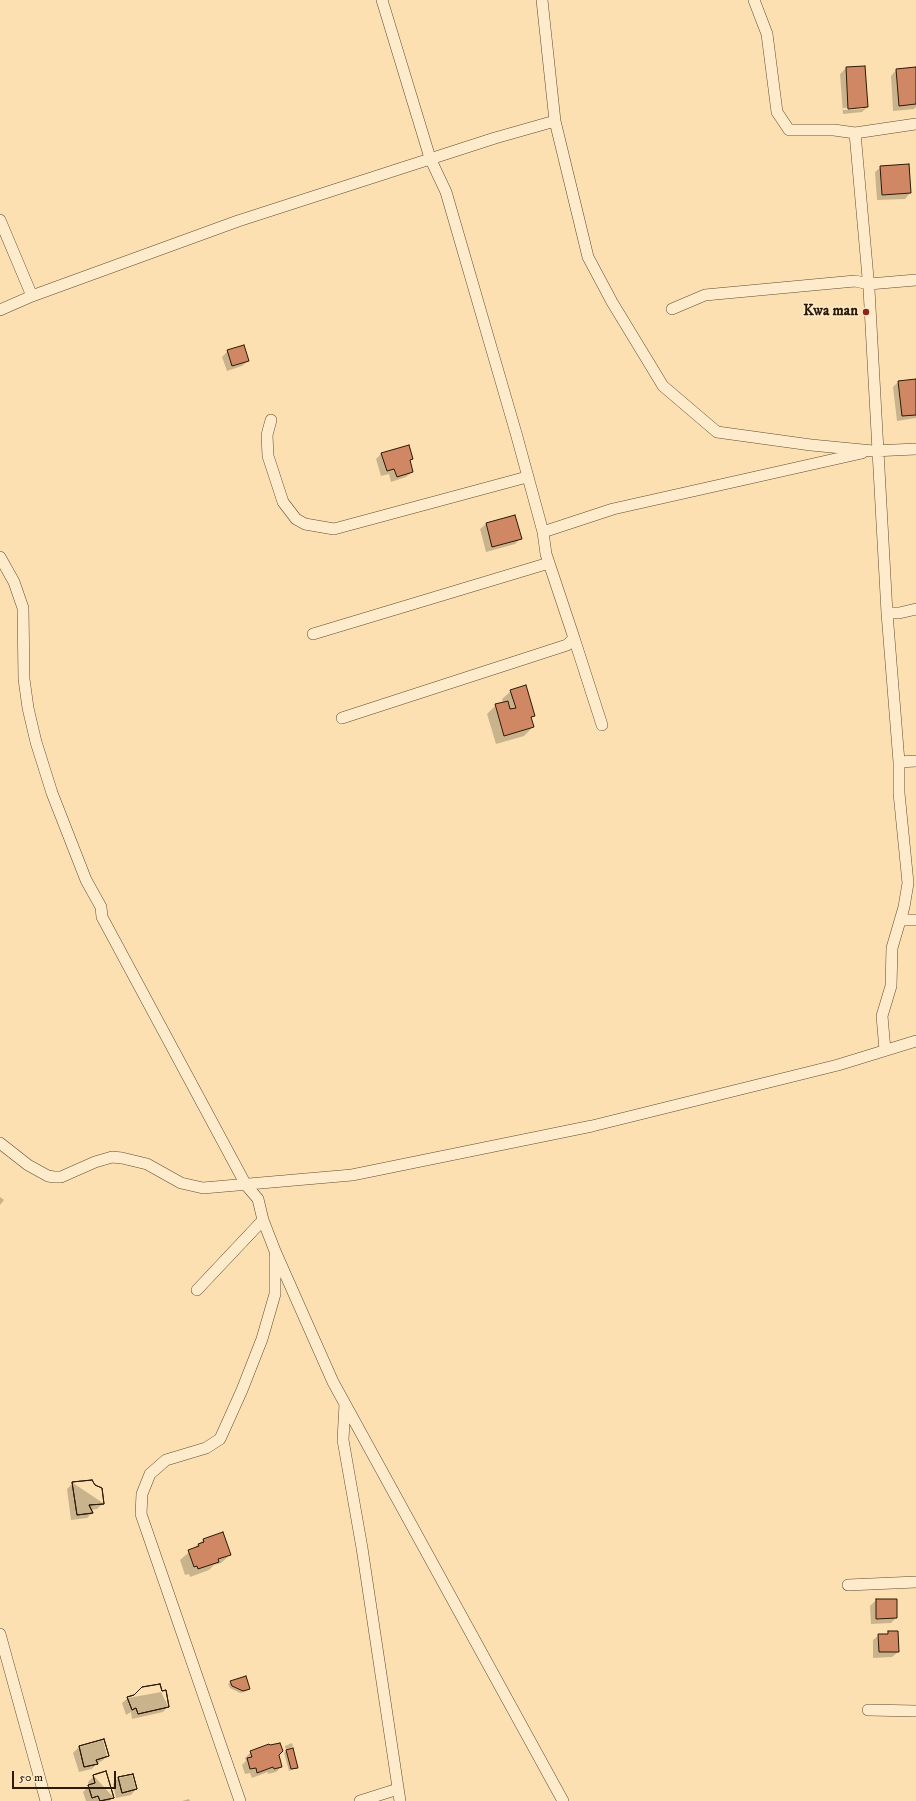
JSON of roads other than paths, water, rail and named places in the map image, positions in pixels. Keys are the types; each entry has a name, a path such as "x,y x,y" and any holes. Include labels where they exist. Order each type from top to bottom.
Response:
{"street":[{"path":"382,0 430,158 446,192 543,532 549,563 602,725"},
{"path":"542,0 555,121 588,257 612,302 664,386 717,432 875,451"},
{"path":"754,0 767,34 777,112 789,130 834,130 855,133 916,124"},
{"path":"0,310 32,296 238,221 430,158 555,121"},
{"path":"855,133 869,284 875,451 899,762 899,793 908,883 892,948 891,986 882,1016 885,1050"},
{"path":"0,220 32,296"},
{"path":"672,309 704,295 856,281 869,284 916,280"},
{"path":"270,420 267,435 268,456 283,502 296,519 305,524 334,529 527,477"},
{"path":"543,532 613,509 875,451 916,448"},
{"path":"0,557 14,582 23,608 24,679 28,708 36,742 52,793 86,880 101,907 102,917 246,1185 258,1199 263,1220 275,1251 333,1382 563,1801"},
{"path":"313,634 549,563"},
{"path":"887,613 899,613 916,609"},
{"path":"342,718 567,645 574,638"},
{"path":"899,762 916,761"},
{"path":"900,920 916,920"},
{"path":"0,1143 28,1165 48,1176 54,1177 61,1177 95,1162 112,1157 147,1164 190,1186 203,1188 352,1175 592,1126 830,1067 916,1041"},
{"path":"198,1290 263,1220"},
{"path":"240,1801 141,1514 142,1494 150,1474 166,1460 206,1448 220,1439 242,1390 262,1339 275,1294 275,1251"},
{"path":"345,1403 343,1440 362,1548 400,1801"},
{"path":"848,1585 916,1582"},
{"path":"0,1634 46,1801"},
{"path":"868,1710 916,1710"},
{"path":"360,1801 398,1789"}],"place":[{"name":"Kwa man","path":"866,312"}]}
